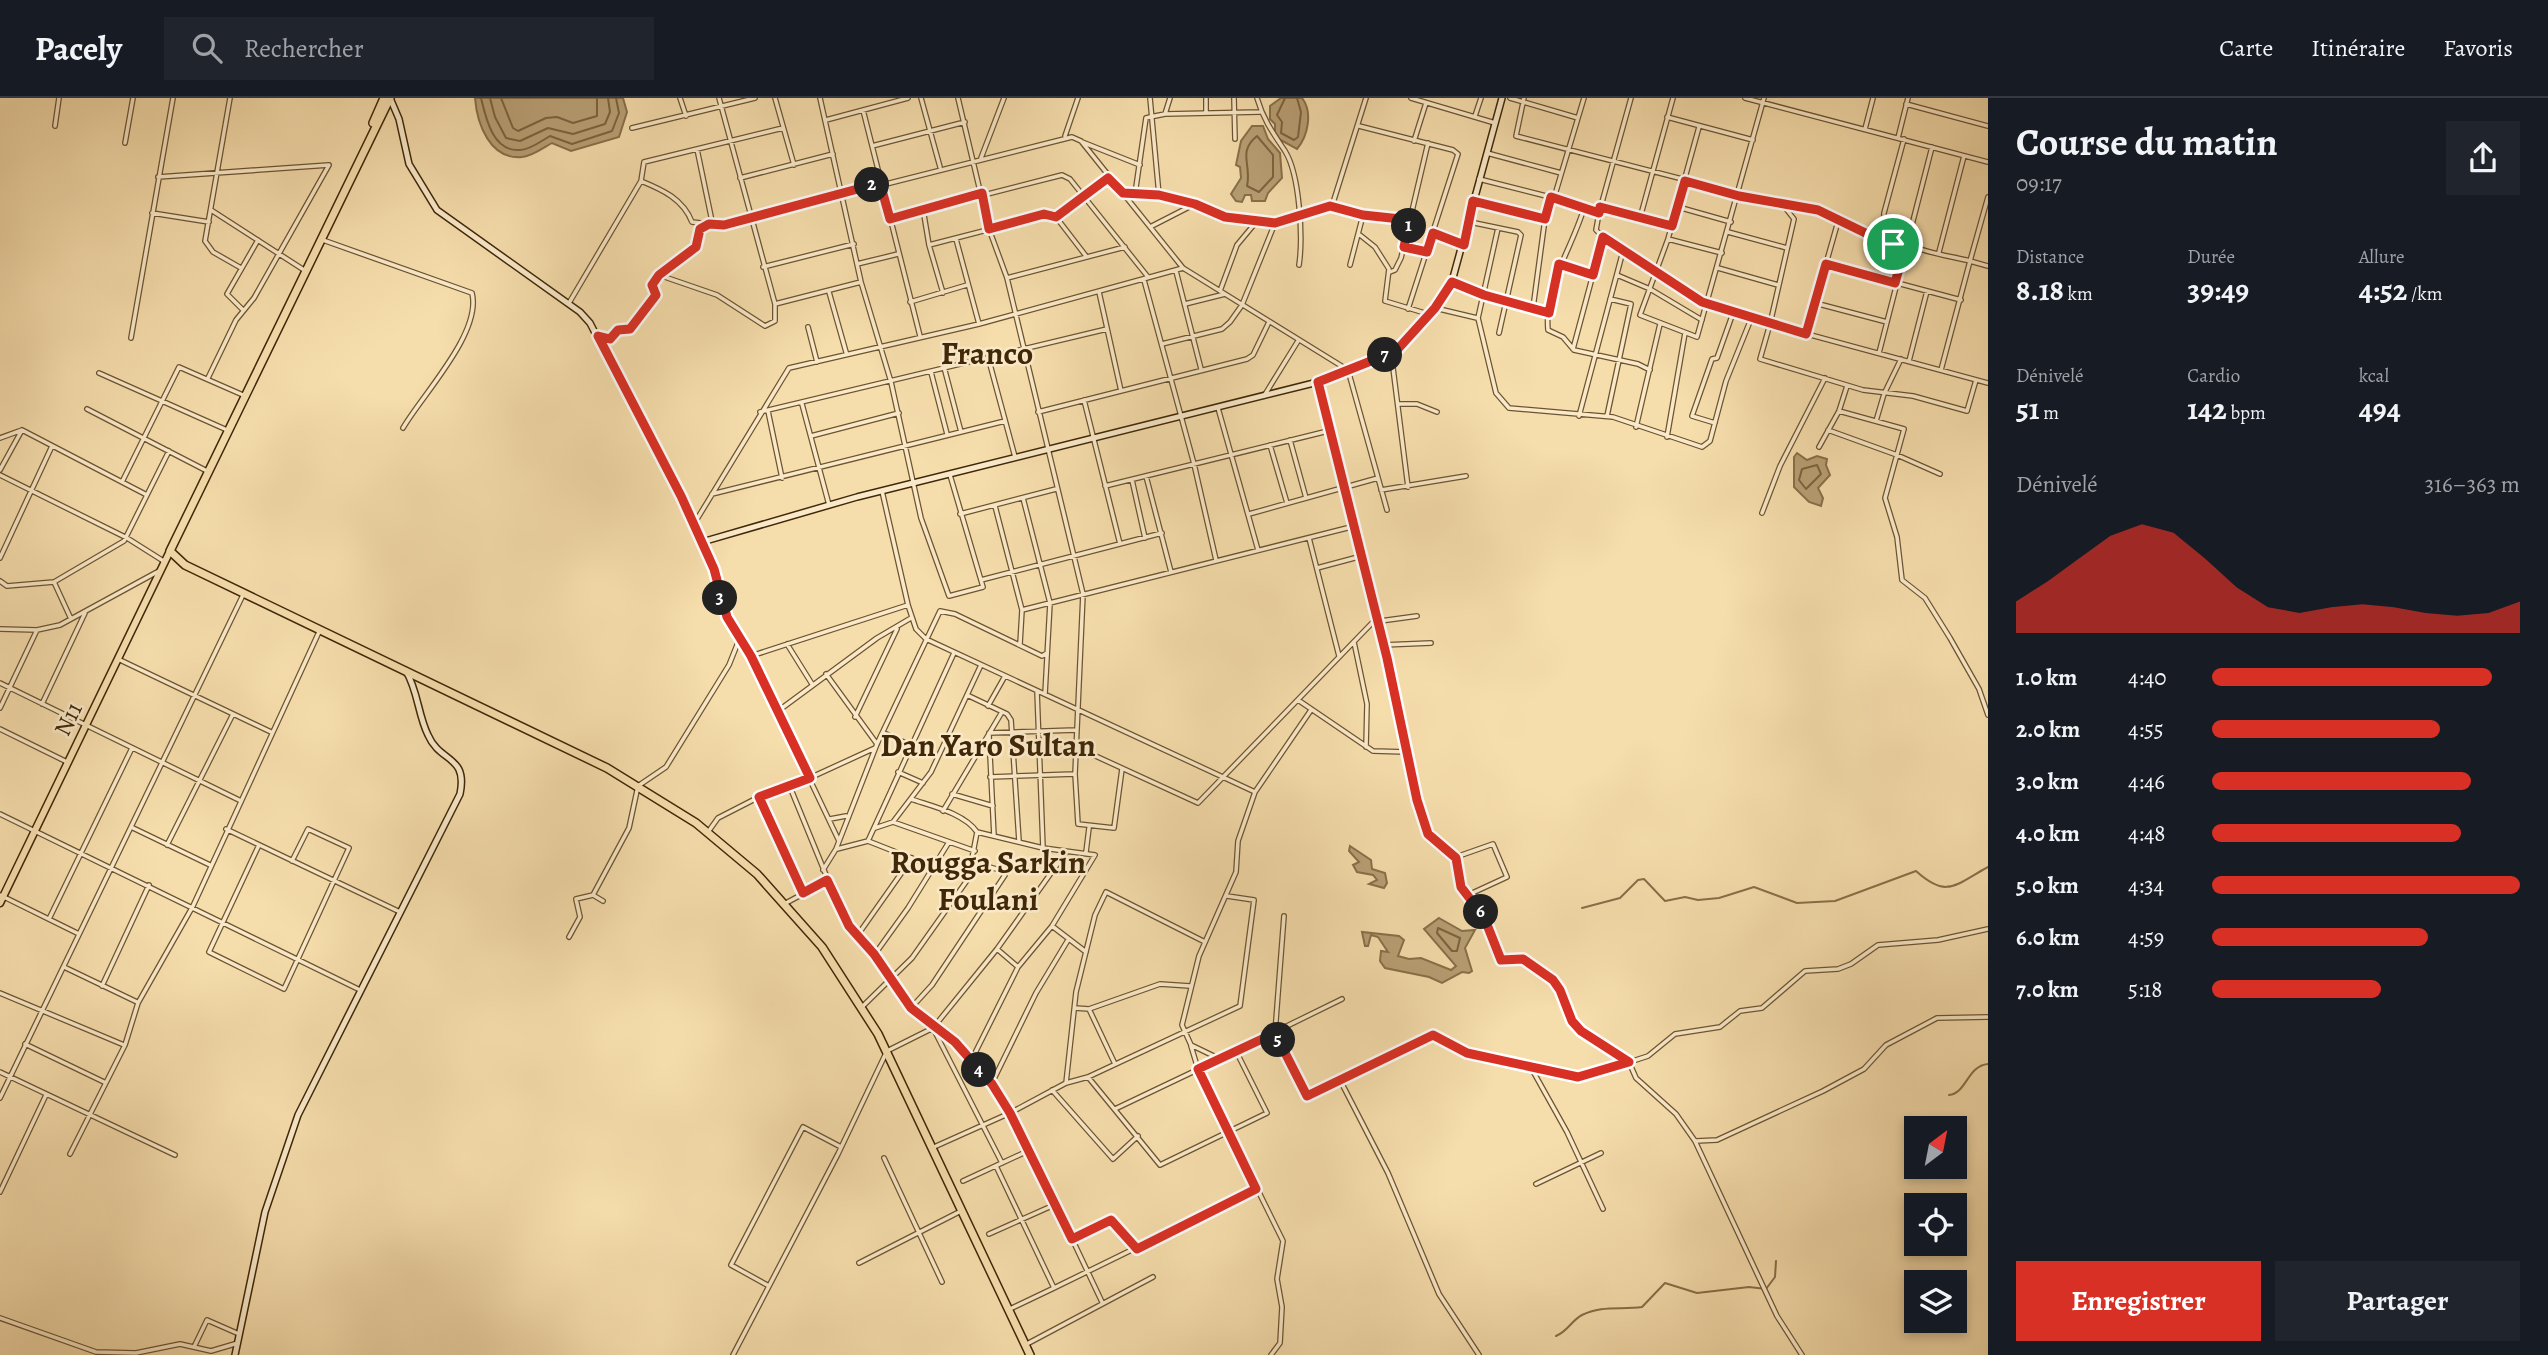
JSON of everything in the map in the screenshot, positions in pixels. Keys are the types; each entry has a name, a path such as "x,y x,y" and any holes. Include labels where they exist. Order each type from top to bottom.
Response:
{"highway":[{"path":"385,100 170,551 185,565 638,786 708,832 786,902 822,947 862,1007 887,1051 1030,1355"}],"main road":[{"name":"N11","path":"1,898 170,551"}],"street":[{"path":"55,126 59,98"},
{"path":"125,143 133,98"},
{"path":"131,338 173,98"},
{"path":"230,98 205,241 207,247 241,268"},
{"path":"680,98 685,116"},
{"path":"659,275 717,295 765,326 775,321 775,304 719,98"},
{"path":"632,128 755,98"},
{"path":"775,98 793,165"},
{"path":"820,98 855,244 861,282 899,413 921,518 947,594 951,596 983,587 950,475"},
{"path":"826,120 908,98"},
{"path":"921,98 940,167"},
{"path":"958,98 989,229 1007,278 1046,450 1083,594 1076,730 1077,823 1089,828 1114,828 1122,769"},
{"path":"981,158 1004,98"},
{"path":"1064,137 1078,98"},
{"path":"1150,98 1159,195"},
{"path":"1165,114 1170,98"},
{"path":"1206,98 1206,112"},
{"path":"1234,98 1235,139"},
{"path":"1257,98 1272,135 1286,153 1298,188 1297,216 1302,240 1299,265"},
{"path":"1332,206 1366,98"},
{"path":"1411,98 1430,101 1495,123"},
{"path":"1475,116 1481,98"},
{"path":"1408,487 1392,360 1396,351 1435,308 1452,282 1502,98"},
{"path":"1510,98 1578,118"},
{"path":"1533,308 1545,219 1570,150 1584,98"},
{"path":"1631,98 1600,207 1596,228 1603,237 1708,304 1751,319 1988,383"},
{"path":"1640,218 1673,98"},
{"path":"1745,98 1763,100 1988,162"},
{"path":"1864,129 1873,98"},
{"path":"1898,138 1908,98"},
{"path":"385,100 395,108 409,164 437,209 584,317 598,336 694,524 714,569 727,617 751,656 839,841"},
{"path":"1524,100 1516,136 1739,196 1800,206 1839,218 1884,242 1938,252 1988,266"},
{"path":"1699,127 1668,239 1640,315 1697,337 1739,196 1763,100"},
{"path":"1414,141 1430,101"},
{"path":"1906,104 1988,126"},
{"path":"863,110 920,336"},
{"path":"1135,194 1146,118 1165,114 1261,112"},
{"path":"1667,117 1752,140"},
{"path":"871,146 965,122"},
{"path":"1359,126 1453,150 1458,154 1408,309"},
{"path":"568,305 641,181 644,162 783,128"},
{"path":"598,336 610,339 618,330 630,329 656,295 652,285 659,275 696,247 700,229 711,225 750,218 842,192 1064,137 1081,141 1141,166"},
{"path":"1904,139 1883,222 1888,232 1907,246"},
{"path":"1081,141 1108,178 1152,226 1183,268 1348,370 1387,510"},
{"path":"1390,272 1397,267 1404,247 1428,143"},
{"path":"1879,353 1932,147"},
{"path":"697,149 711,225"},
{"path":"1485,153 1561,173"},
{"path":"740,179 833,155"},
{"path":"1938,252 1964,156"},
{"path":"158,177 328,164 254,298 243,310 208,379"},
{"path":"890,219 982,193 1062,175 1084,197 1125,247 1146,279 1168,379 1194,464 1216,560"},
{"path":"1056,217 1108,178"},
{"path":"1479,179 1599,213"},
{"path":"641,181 667,191 688,213 692,222 711,225"},
{"path":"1123,193 1159,195 1195,204 1225,217 1275,223 1332,206 1363,215 1410,220"},
{"path":"1941,370 1988,197"},
{"path":"1473,201 1545,219"},
{"path":"1152,226 1195,204"},
{"path":"1783,205 1794,219 1760,359 1847,386 1884,394 1913,396 1967,411 1976,380"},
{"path":"1600,207 1672,226"},
{"path":"1678,207 1731,222"},
{"path":"1584,208 1574,241 1559,264 1548,331 1563,337 1573,349 1620,359 1650,370"},
{"path":"923,209 929,245 943,293"},
{"path":"211,210 304,270"},
{"path":"152,213 209,222"},
{"path":"929,245 1044,214 1056,217 1086,256"},
{"path":"1350,265 1360,235 1363,215"},
{"path":"1806,334 1839,218"},
{"path":"1220,291 1237,246 1257,220"},
{"path":"1469,222 1521,235 1499,333"},
{"path":"1162,344 1226,327 1242,305 1275,223"},
{"path":"1498,228 1478,318 1496,393 1503,404 1512,410 1606,416 1702,447 1710,440 1730,371 1751,319"},
{"path":"1728,232 1787,248"},
{"path":"1433,233 1464,245"},
{"path":"1360,235 1375,247 1390,272 1385,301 1430,314"},
{"path":"1573,349 1603,237"},
{"path":"319,239 472,293 470,318 461,341 446,368 420,398 402,428"},
{"path":"956,239 979,324"},
{"path":"1668,239 1723,253"},
{"path":"243,310 226,294 258,240"},
{"path":"763,267 855,244"},
{"path":"1007,278 1125,247"},
{"path":"1404,247 1427,252"},
{"path":"1578,416 1623,251"},
{"path":"857,264 898,254"},
{"path":"1559,264 1593,275"},
{"path":"1826,264 1961,300"},
{"path":"694,524 787,369 846,352 979,324 1013,312 1099,292 1183,268"},
{"path":"1718,268 1778,285"},
{"path":"1176,271 1201,369"},
{"path":"1617,275 1650,289 1702,320"},
{"path":"775,304 861,282"},
{"path":"1452,282 1484,295 1549,313"},
{"path":"911,302 967,285"},
{"path":"1909,361 1927,291"},
{"path":"828,292 846,352"},
{"path":"1099,292 1121,391"},
{"path":"1185,304 1225,294"},
{"path":"1606,416 1630,304 1610,299"},
{"path":"1815,303 1887,322"},
{"path":"1435,308 1478,318"},
{"path":"1716,423 1692,416 1712,359 1717,358 1734,313"},
{"path":"1038,412 1250,358 1269,322"},
{"path":"1636,427 1660,324"},
{"path":"808,327 817,362"},
{"path":"760,412 1107,329"},
{"path":"1667,436 1685,333"},
{"path":"1264,396 1298,341"},
{"path":"702,542 829,505 1318,382 1396,351"},
{"path":"988,357 1015,459"},
{"path":"1876,421 1884,394 1901,359"},
{"path":"122,482 178,366 243,395"},
{"path":"944,367 961,432"},
{"path":"931,372 947,435"},
{"path":"99,373 227,430"},
{"path":"1762,513 1780,466 1825,378"},
{"path":"1318,382 1328,431 1363,556 1417,800 1428,834 1456,858 1461,887 1484,917 1501,960 1523,959 1553,980 1560,990 1572,1021 1581,1031 1629,1062 1636,1078 1676,1114 1695,1141 1777,1316 1802,1355"},
{"path":"1819,447 1839,411 1847,386"},
{"path":"1084,400 1120,544"},
{"path":"802,404 829,505"},
{"path":"1398,404 1417,404 1437,412"},
{"path":"1218,408 1258,550"},
{"path":"86,409 207,471"},
{"path":"768,411 782,479"},
{"path":"1839,411 1904,429 1885,498 1897,537 1902,580 1925,598 1979,689 1988,715"},
{"path":"811,436 899,413"},
{"path":"710,494 782,479 906,444 1005,421"},
{"path":"0,438 22,430 145,494"},
{"path":"22,430 0,472 127,538 165,562"},
{"path":"1828,430 1940,474"},
{"path":"1105,486 1328,431"},
{"path":"1290,440 1306,498"},
{"path":"1270,445 1287,503"},
{"path":"0,558 52,446"},
{"path":"0,582 10,586 54,582 127,538 145,494 169,451"},
{"path":"1146,476 1171,572"},
{"path":"1381,491 1466,476"},
{"path":"1249,514 1378,478"},
{"path":"1132,480 1145,538"},
{"path":"960,514 1056,489"},
{"path":"883,491 908,605 916,629 926,639 1255,792"},
{"path":"1023,498 1050,603 1045,694"},
{"path":"995,506 1021,610 1020,645"},
{"path":"1021,610 1355,526"},
{"path":"981,580 1161,533"},
{"path":"1309,538 1339,656"},
{"path":"1317,568 1363,556"},
{"path":"0,629 37,630 52,627 161,570"},
{"path":"54,582 71,619"},
{"path":"0,1098 40,1010 64,967 244,593"},
{"path":"751,656 908,605"},
{"path":"42,704 86,611"},
{"path":"822,870 836,849 846,816 940,611 949,612 1042,656 1047,653"},
{"path":"1076,747 1195,803 1339,656 1377,621 1417,616"},
{"path":"778,710 877,638 912,618"},
{"path":"855,717 898,628"},
{"path":"0,708 37,630"},
{"path":"70,1154 125,1045 138,1003 193,906 239,800 320,630"},
{"path":"593,895 629,828 638,786 666,767 729,665 739,640"},
{"path":"1354,642 1367,704 1366,748"},
{"path":"1383,645 1431,643"},
{"path":"788,644 812,684"},
{"path":"868,841 954,653"},
{"path":"118,660 272,732"},
{"path":"875,828 893,822 923,783 981,665"},
{"path":"235,1355 271,1191 298,1115 457,800 463,777 454,761 436,748 428,737 406,671"},
{"path":"826,674 877,746"},
{"path":"988,706 1005,676"},
{"path":"0,683 239,800"},
{"path":"1037,691 1044,848"},
{"path":"967,695 1002,712 1012,720 1019,841"},
{"path":"1298,700 1366,748 1373,751 1407,752"},
{"path":"1271,1355 1280,1343 1282,1307 1276,1279 1283,1241 1198,1069 1182,1025 1189,986 1205,942 1237,872 1240,833 1255,792 1311,710"},
{"path":"943,811 1002,712"},
{"path":"167,845 197,780 233,714"},
{"path":"0,729 68,762"},
{"path":"989,733 1076,730"},
{"path":"884,733 910,745"},
{"path":"989,733 994,836"},
{"path":"708,832 718,818 759,797 790,787 877,746"},
{"path":"49,919 132,748"},
{"path":"898,772 923,783"},
{"path":"990,777 1075,774"},
{"path":"790,787 842,914 874,954 911,1008 933,1028 949,1037 992,1084 1030,1150 1102,1303"},
{"path":"951,794 993,806"},
{"path":"759,797 803,893"},
{"path":"911,799 943,811 971,825 977,832 1044,848 1095,855 1052,926 1018,967 971,1061"},
{"path":"0,814 193,906 360,990"},
{"path":"830,819 846,816"},
{"path":"893,822 975,851"},
{"path":"131,827 210,866"},
{"path":"1087,852 1089,828"},
{"path":"226,829 400,912"},
{"path":"259,845 209,952 284,989 349,848 308,829 292,861"},
{"path":"862,1007 912,958 968,878 977,832"},
{"path":"836,849 868,841 934,867"},
{"path":"874,954 949,842"},
{"path":"1456,858 1493,844 1507,877 1468,895"},
{"path":"733,1355 841,1147 887,1051 933,1028 997,949 1066,852"},
{"path":"858,936 912,858"},
{"path":"911,1008 932,985 1005,875 1003,871 973,862"},
{"path":"786,902 827,880"},
{"path":"102,986 149,885"},
{"path":"1066,1083 1074,1008 1095,915 1106,892 1205,942"},
{"path":"569,937 580,917 576,899 593,895 603,901"},
{"path":"932,1148 1010,1113 1066,1083 1088,1077 1240,1006 1254,900 1227,896"},
{"path":"1,898 79,934"},
{"path":"1284,916 1275,1033 1307,1096 1433,1035 1467,1053 1529,1064 1578,1077 1648,1056 1675,1034 1720,1027 1740,1011 1762,1007 1805,971 1838,969 1851,964 1878,945 1938,940 1988,929"},
{"path":"1052,926 1087,953"},
{"path":"992,1084 1036,993 1068,940"},
{"path":"997,949 1018,967"},
{"path":"64,967 138,1003"},
{"path":"1074,1008 1089,1009 1160,984 1189,986"},
{"path":"0,993 125,1045"},
{"path":"1115,1109 1342,999"},
{"path":"1089,1009 1115,1065"},
{"path":"1695,1141 1717,1140 1823,1091 1864,1069 1886,1045 1937,1018 1988,1017"},
{"path":"933,1028 1002,1163"},
{"path":"25,1044 104,1082"},
{"path":"1191,1045 1220,1059"},
{"path":"1088,1077 1160,1165 1267,1114 1236,1051"},
{"path":"1529,1064 1603,1209"},
{"path":"0,1072 175,1155"},
{"path":"1340,1080 1388,1173 1439,1294 1479,1355"},
{"path":"1052,1090 1113,1158 1138,1136"},
{"path":"0,1192 46,1095"},
{"path":"769,1286 731,1265 803,1127 841,1147"},
{"path":"963,1181 1030,1150"},
{"path":"1536,1184 1601,1153"},
{"path":"884,1158 942,1282"},
{"path":"996,1166 1054,1288"},
{"path":"1008,1310 1256,1189"},
{"path":"989,1234 1055,1205"},
{"path":"859,1263 961,1212"},
{"path":"1072,1239 1111,1220 1137,1249"},
{"path":"1025,1345 1153,1277"},
{"path":"0,1318 96,1352 136,1353 168,1346 211,1351 238,1343"},
{"path":"194,1347 206,1320 240,1335"}],"water":[{"path":"475,98 623,98 627,112 619,137 571,151 552,143 529,156 511,156 501,153 487,138 479,119"},
{"path":"1281,98 1302,98 1307,110 1306,131 1297,149 1275,137 1270,106"},
{"path":"1252,126 1263,126 1268,139 1280,153 1282,178 1268,193 1265,201 1252,201 1251,195 1245,195 1242,202 1236,201 1231,194 1241,178 1240,167 1236,165 1241,141"},
{"path":"1797,453 1807,460 1817,456 1827,459 1830,475 1818,488 1823,498 1821,506 1809,502 1794,487 1794,457"},
{"path":"1350,846 1371,860 1372,869 1385,873 1387,883 1384,888 1369,884 1377,880 1373,875 1357,872 1353,865 1359,862 1349,851"},
{"path":"1439,918 1462,931 1475,930 1465,948 1472,971 1469,973 1462,972 1442,983 1429,977 1385,968 1380,961 1381,951 1388,952 1378,937 1371,935 1368,946 1365,946 1362,932 1399,936 1404,940 1398,956 1421,958 1451,970 1456,966 1424,929"}],"waterway":[{"path":"1582,908 1620,898 1638,880 1644,879 1665,901 1685,897 1698,900 1719,898 1754,887 1797,903 1835,901 1916,871 1936,885 1951,886 1988,867"},
{"path":"1949,1095 1960,1090 1976,1069 1988,1064"},
{"path":"1556,1336 1578,1317 1589,1312 1642,1307 1665,1283 1697,1293 1749,1287 1766,1289 1775,1277 1776,1261"}],"district":[{"name":"Franco","path":"987,353"},
{"name":"Dan Yaro Sultan","path":"988,745"},
{"name":"Rougga Sarkin Foulani","path":"988,880"}],"route":[{"path":"1108,178 1123,193 1159,195 1195,204 1225,217 1275,223 1332,206 1346,212 1410,220 1404,247 1427,252 1433,233 1464,245 1473,201 1545,219 1551,197 1599,213 1600,207 1672,226 1685,181 1739,196 1818,210 1893,244 1905,247 1895,283 1826,264 1806,334 1702,302 1603,237 1593,275 1559,264 1549,313 1484,295 1452,282 1435,308 1396,351 1318,382 1328,431 1363,556 1401,717 1417,800 1428,834 1456,858 1456,872 1461,887 1484,917 1501,960 1523,959 1553,980 1560,990 1572,1021 1581,1031 1629,1062 1578,1077 1467,1053 1433,1035 1307,1096 1275,1033 1198,1069 1256,1189 1137,1249 1111,1220 1072,1239 1030,1150 992,1084 955,1042 933,1028 911,1008 874,954 849,926 827,880 803,893 759,797 810,778 751,656 727,617 718,593 714,569 681,496 598,336 610,339 618,330 630,329 656,295 652,285 659,275 696,247 700,229 709,224 724,225 880,183 890,219 982,193 989,229 1044,214 1056,217 1108,178"}]}
